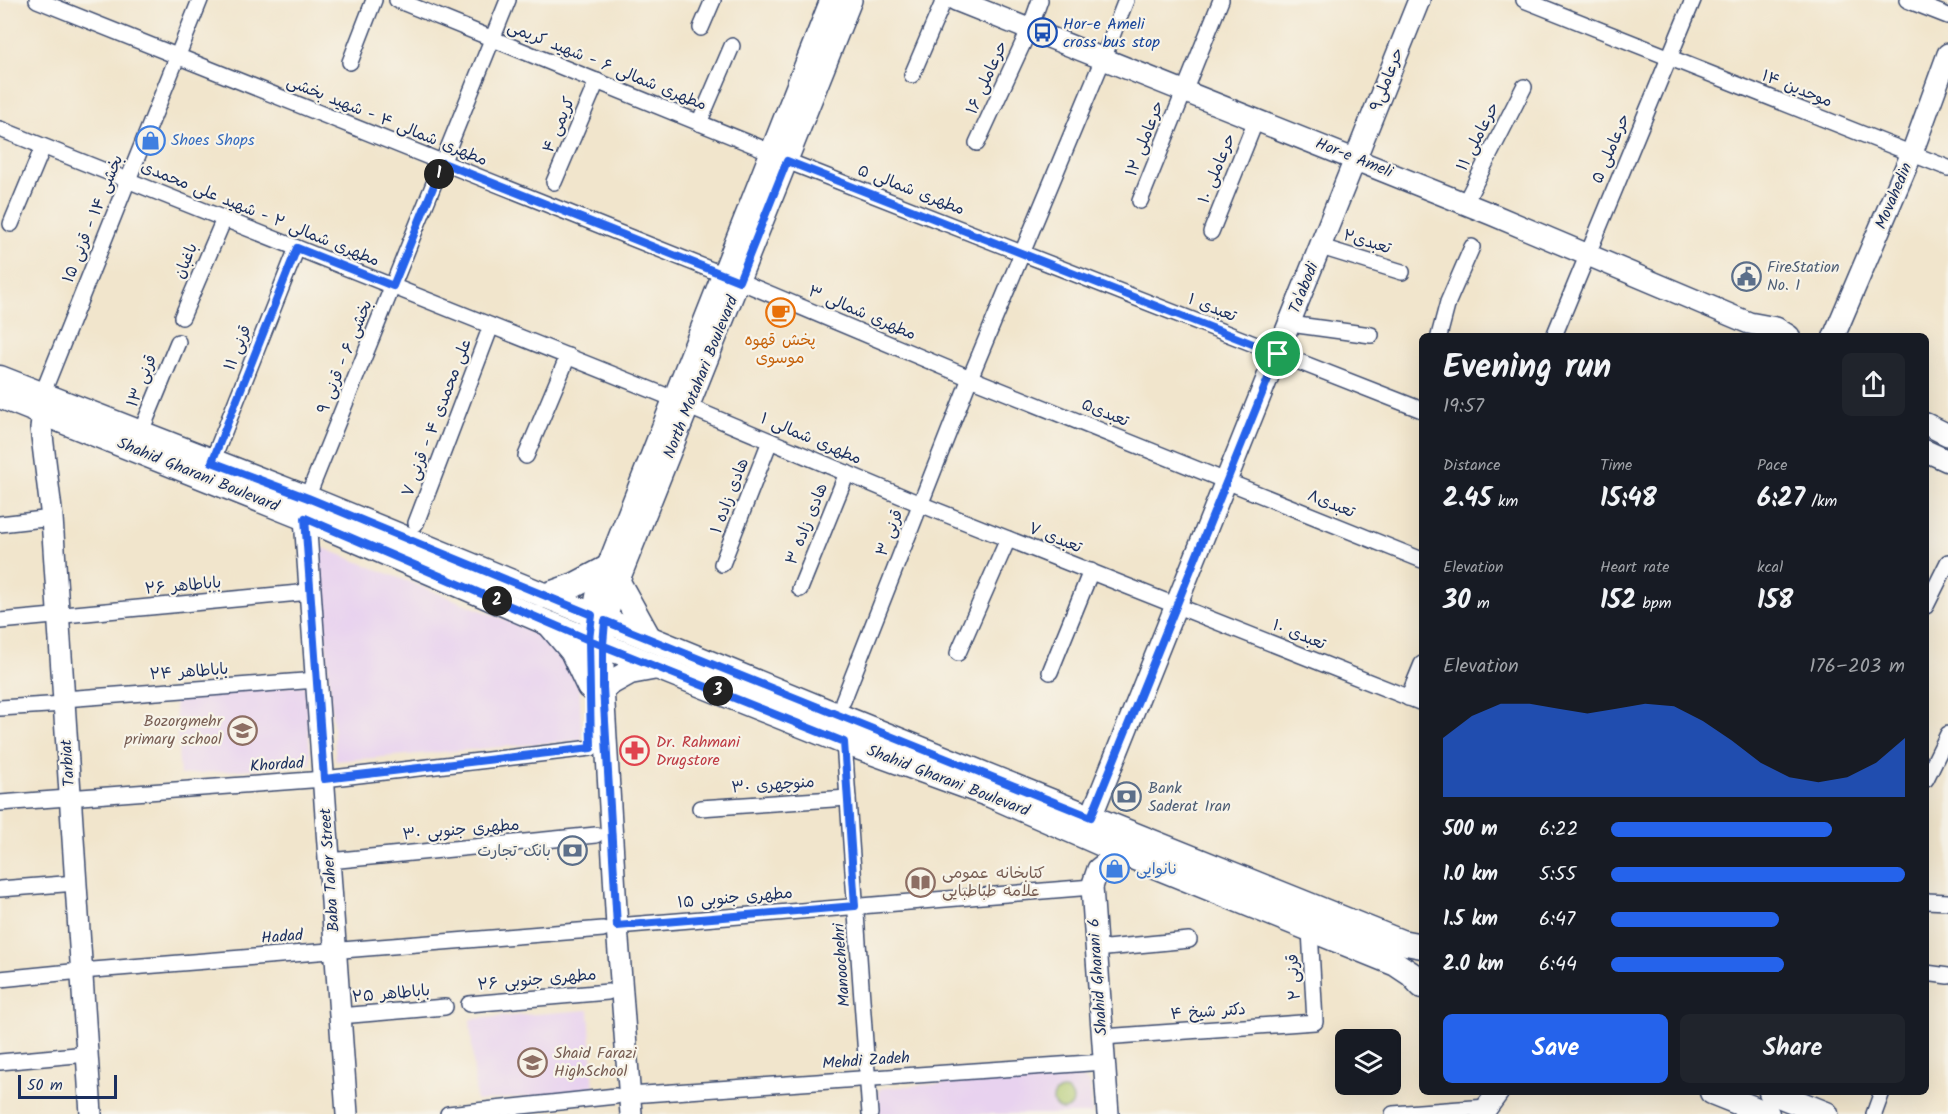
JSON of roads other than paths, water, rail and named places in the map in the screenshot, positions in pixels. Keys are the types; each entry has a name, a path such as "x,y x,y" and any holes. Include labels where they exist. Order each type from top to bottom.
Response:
{"main road":[{"name":"Shahid Gharani Boulevard","path":"0,378 43,404 306,508 544,596 1401,942 1419,945"},
{"name":"Shahid Gharani Boulevard","path":"0,396 43,404 140,434 212,462 550,624 844,742 990,795 1120,852 1395,964 1411,974 1419,983"},
{"path":"544,596 612,575 649,638"},
{"path":"550,624 572,651 596,687 630,672 657,667"},
{"path":"1727,1095 1826,1114"}],"street":[{"name":"مطهری شمالی ۴ - شهید بخشی","path":"37,0 731,278"},
{"name":"بخشی ۱۴ - قرنی ۱۵","path":"43,404 128,180 200,0"},
{"path":"350,62 374,0"},
{"name":"مطهری شمالی ۶ - شهید کریمی","path":"397,0 779,156"},
{"name":"بخشی ۶ - قرنی ۹","path":"306,508 508,0"},
{"path":"701,28 713,0"},
{"name":"North Motahari Boulevard","path":"596,687 598,618 612,575 779,156 831,0"},
{"name":"North Motahari Boulevard","path":"779,156 851,0"},
{"path":"912,75 944,0"},
{"name":"Hor-e Ameli","path":"956,0 1465,203 1587,254 1753,329 1776,328 1784,333"},
{"name":"حرعاملی ۱۶","path":"977,143 1030,28 1040,0"},
{"name":"قرنی ۳","path":"843,701 970,378 1126,0"},
{"name":"حرعاملی ۱۲","path":"1140,201 1221,0"},
{"name":"حرعاملی۹","path":"1356,159 1419,0"},
{"name":"موحدین ۱۴","path":"1524,0 1948,168"},
{"name":"حرعاملی ۵","path":"1555,333 1693,0"},
{"path":"1907,0 1948,16"},
{"path":"699,123 732,46"},
{"name":"Movahedin","path":"1835,333 1912,153 1948,54"},
{"name":"کریمی ۴","path":"554,182 597,81"},
{"name":"حرعاملی ۱۱","path":"1465,203 1524,87"},
{"name":"حرعاملی ۱۰","path":"1211,232 1256,120"},
{"name":"مطهری شمالی ۲ - شهید علی محمدی","path":"0,129 681,403"},
{"path":"11,224 43,147"},
{"name":"مطهری شمالی ۵","path":"779,156 1023,252"},
{"name":"Ta'abodi","path":"1091,817 1356,159"},
{"name":"باغبان","path":"182,317 224,219"},
{"name":"تعبدی۲","path":"1321,247 1402,272"},
{"path":"1439,333 1448,302 1472,247"},
{"name":"قرنی ۱۱","path":"212,462 297,248"},
{"name":"تعبدی ۱","path":"1023,252 1278,354 1419,404"},
{"name":"مطهری شمالی ۳","path":"731,278 970,378"},
{"path":"1290,324 1371,335"},
{"name":"علی محمدی ۴ - قرنی ۷","path":"416,523 491,326"},
{"name":"قرنی ۱۳","path":"140,434 178,342"},
{"path":"526,456 568,356"},
{"name":"تعبدی۵","path":"970,378 1227,481"},
{"name":"مطهری شمالی ۱","path":"681,403 920,504"},
{"name":"Tarbiat","path":"43,404 41,428 52,518 91,1114"},
{"path":"1929,426 1948,435"},
{"name":"هادی زاده ۱","path":"722,564 770,441"},
{"path":"1929,452 1948,460"},
{"name":"هادی زاده ۳","path":"800,589 847,473"},
{"name":"تعبدی۸","path":"1227,481 1419,559"},
{"name":"تعبدی ۷","path":"920,504 1177,605"},
{"name":"Baba Taher Street","path":"306,508 347,1114"},
{"path":"0,524 52,518"},
{"path":"958,653 1008,539"},
{"path":"1929,600 1948,562"},
{"path":"1050,672 1091,572"},
{"name":"باباطاهر ۲۶","path":"0,621 310,592"},
{"name":"تعبدی ۱۰","path":"1177,605 1415,700"},
{"path":"1415,700 1419,679"},
{"name":"باباطاهر ۲۴","path":"0,708 317,680"},
{"path":"596,687 591,748 596,835 610,927 608,992 623,1105"},
{"path":"596,687 623,1105"},
{"path":"1929,773 1947,737"},
{"name":"Manoochehri","path":"844,742 870,1114"},
{"name":"Khordad","path":"0,803 324,779 591,748"},
{"name":"منوچهری ۳۰","path":"700,808 848,798"},
{"name":"مطهری جنوبی ۳۰","path":"329,861 596,835"},
{"path":"1092,887 1098,869 1120,852"},
{"path":"0,890 76,883"},
{"name":"مطهری جنوبی ۱۵","path":"610,927 1092,887"},
{"name":"Shahid Gharani 6","path":"1092,887 1108,1114"},
{"path":"1929,900 1948,903"},
{"name":"Hadad","path":"0,979 610,927"},
{"name":"قرنی ۲","path":"1310,930 1315,1022"},
{"path":"1096,949 1189,940"},
{"path":"1929,973 1948,976"},
{"name":"مطهری جنوبی ۲۶","path":"469,1004 608,992"},
{"name":"باباطاهر ۲۵","path":"340,1016 445,1007"},
{"name":"دکتر شیخ ۴","path":"1103,1037 1315,1022"},
{"path":"0,1062 87,1054"},
{"name":"Mehdi Zadeh","path":"448,1114 623,1105 868,1079 1104,1062"},
{"path":"1874,1114 1881,1095"},
{"path":"1393,1114 1489,1104"}],"place":[{"name":"Hor-e Ameli cross bus stop","path":"1042,33"},
{"name":"Shoes Shops","path":"150,140"},
{"name":"FireStation No. 1","path":"1746,276"},
{"name":"پخش قهوه موسوی","path":"780,312"},
{"name":"Bozorgmehr primary school","path":"243,730"},
{"name":"Dr. Rahmani Drugstore","path":"635,751"},
{"name":"Bank Saderat Iran","path":"1127,797"},
{"name":"بانک تجارت","path":"572,851"},
{"name":"نانوایی","path":"1115,869"},
{"name":"کتابخانه عمومی علامه طباطبایی","path":"921,882"},
{"name":"Shaid Farazi HighSchool","path":"533,1062"}]}
